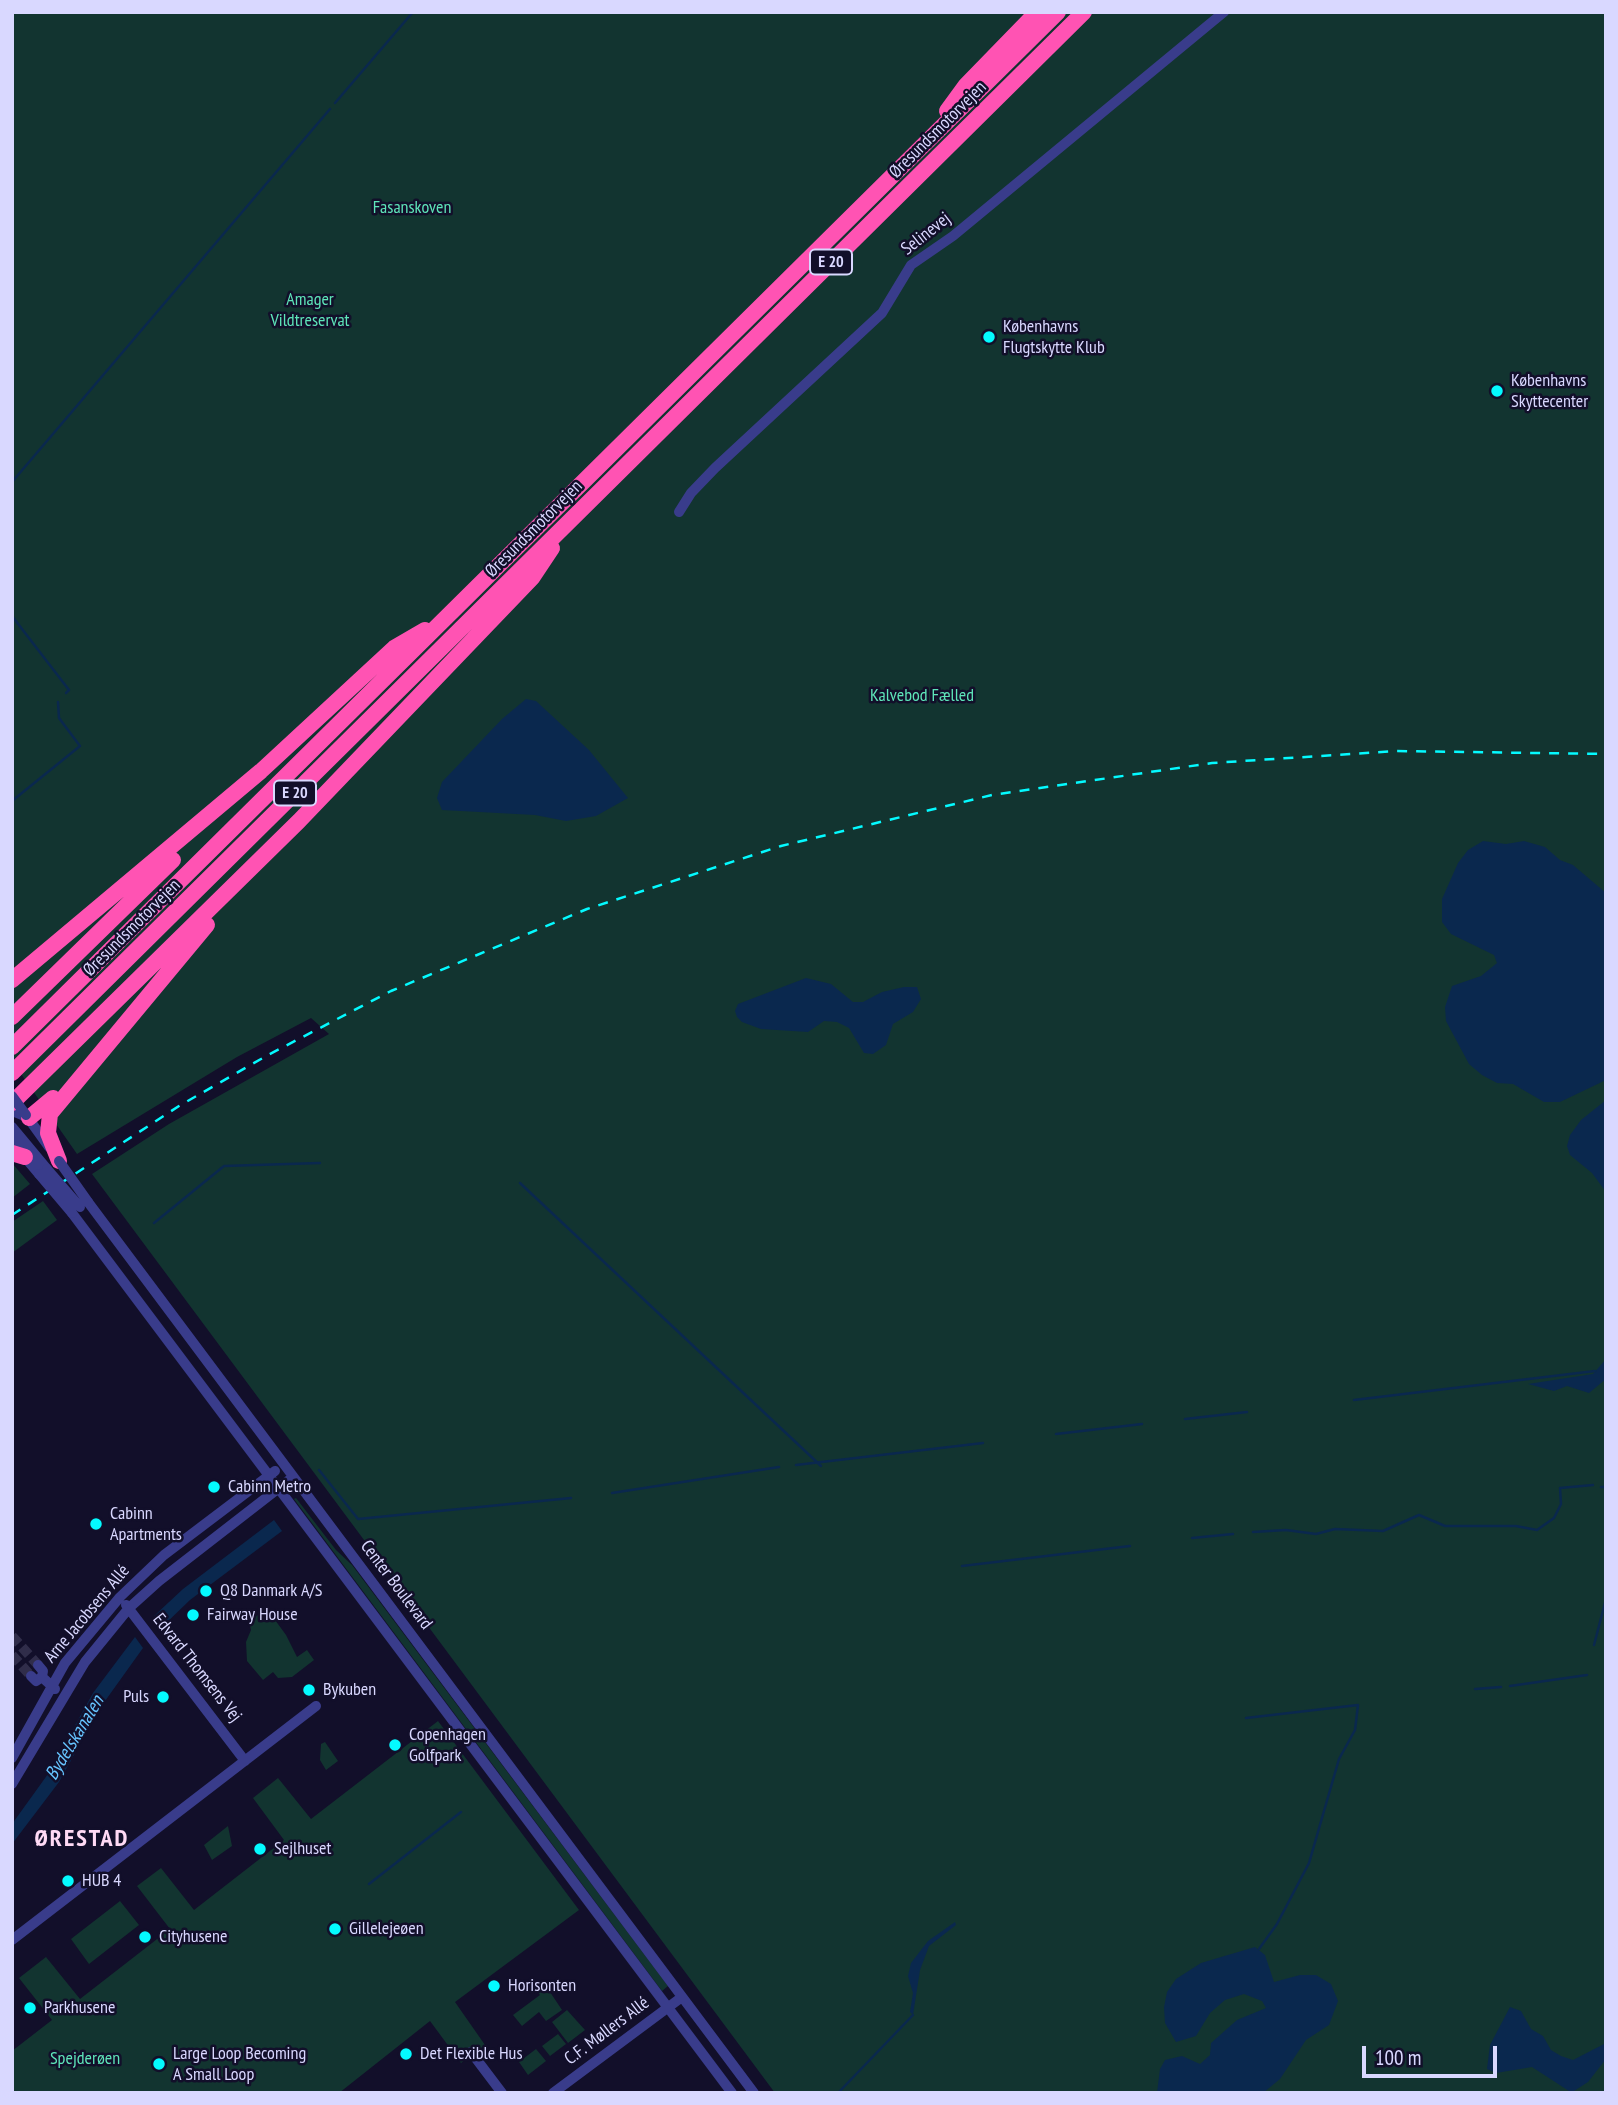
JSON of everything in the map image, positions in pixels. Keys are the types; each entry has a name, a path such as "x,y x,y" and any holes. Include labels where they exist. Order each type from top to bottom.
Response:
{"highway":[{"path":"913,156 966,85 1037,12"},
{"name":"Øresundsmotorvejen","path":"12,1047 1058,12"},
{"name":"Øresundsmotorvejen","path":"12,1073 1084,12"},
{"path":"12,1103 299,821 531,578 578,512"},
{"path":"12,1017 261,771 394,648 445,619"},
{"path":"12,980 261,771"},
{"path":"48,1168 47,1122 81,1072 299,821"},
{"path":"12,969 42,944 80,924"},
{"path":"26,1116 81,1072"}],"street":[{"name":"Selinevej","path":"679,512 691,493 715,468 882,313 911,265 953,236 1224,12"},
{"name":"Center Boulevard","path":"12,1096 26,1116 48,1168 80,1208 145,1308 261,1469 270,1476 732,2093"},
{"path":"12,1111 26,1116 13,1134 48,1168"},
{"name":"Center Boulevard","path":"13,1134 19,1155 48,1168 80,1208 120,1247 754,2093"},
{"name":"Arne Jacobsens Allé","path":"12,1758 65,1662 120,1597 164,1555 270,1476 282,1464"},
{"name":"Arne Jacobsens Allé","path":"12,1784 85,1662 129,1608 159,1580 293,1477"},
{"name":"Edvard Thomsens Vej","path":"120,1597 245,1761"},
{"path":"38,1665 43,1671 37,1677 52,1684 62,1699"},
{"path":"12,1940 316,1706"},
{"name":"C.F. Møllers Allé","path":"553,2093 682,1997"},
{"path":"471,2052 502,2093"}],"green space":[{"name":"Kalvebod Fælled","path":"12,12 1606,12 1606,2093 775,2093 92,1174 169,1124 329,1034 311,1018 237,1057 77,1154 12,1061"},
{"path":"12,1163 30,1184 12,1198"},
{"path":"43,1201 57,1220 12,1253 12,1222"},
{"path":"296,1498 336,1550 352,1565 668,1986 662,1991 294,1499"},
{"path":"267,1609 286,1635 297,1657 307,1650 314,1660 292,1677 278,1678 273,1672 263,1680 247,1661 246,1642 251,1630 249,1621"},
{"name":"Spejderøen","path":"438,1721 579,1910 455,2002 485,2045 461,2063 430,2021 339,2093 12,2093 12,2051 52,2020 19,1978 46,1957 80,1999 170,1929 137,1886 161,1868 194,1910 284,1840 253,1798 278,1778 311,1819"},
{"path":"325,1742 338,1761 326,1770 320,1760 321,1744"},
{"path":"228,1826 232,1846 212,1860 204,1845"},
{"path":"120,1901 139,1925 89,1964 71,1939"},
{"path":"542,1980 562,2010 546,2021 539,2012 522,2026 513,2015 540,1995 534,1987"},
{"path":"567,2010 585,2030 568,2043 552,2022"},
{"path":"558,2034 566,2044 550,2056 542,2046"},
{"path":"536,2049 546,2061 528,2075 519,2062"}],"water":[{"path":"526,699 536,701 589,750 628,798 596,816 566,821 535,815 442,810 437,798 442,782 502,719"},
{"path":"1483,841 1506,844 1524,841 1545,847 1560,860 1573,865 1606,893 1606,1080 1560,1102 1544,1102 1513,1084 1497,1083 1482,1075 1469,1064 1446,1021 1445,1007 1452,986 1481,976 1497,963 1494,955 1451,934 1442,922 1442,899 1458,863 1468,850"},
{"path":"806,978 831,984 853,1002 863,1002 882,992 904,987 917,987 921,999 913,1012 893,1024 886,1045 873,1054 864,1053 849,1028 837,1022 824,1021 808,1032 761,1029 742,1022 737,1017 735,1011 738,1004"},
{"path":"1606,1100 1606,1192 1592,1173 1570,1155 1567,1146 1570,1135 1581,1120"},
{"path":"1606,1359 1606,1379 1589,1393 1567,1386 1554,1391 1528,1384 1593,1374"},
{"path":"274,1520 282,1531 190,1600 162,1627 154,1616 183,1589"},
{"name":"Bydelskanalen","path":"135,1637 143,1648 100,1708 59,1782 12,1844 12,1824 48,1774 93,1693"},
{"path":"955,1922 956,1925 929,1946 920,1970 913,2015 910,2012 913,1993 908,1976 911,1963 928,1941"},
{"path":"1255,1947 1265,1955 1274,1982 1300,1975 1316,1975 1331,1984 1338,2001 1329,2025 1306,2040 1280,2079 1263,2093 1157,2093 1160,2069 1165,2060 1182,2056 1200,2064 1210,2055 1211,2043 1237,2020 1266,2008 1262,2001 1244,1994 1225,2000 1210,2013 1196,2036 1176,2042 1165,2023 1167,1992 1176,1979 1201,1963"},
{"path":"1510,2007 1521,2011 1531,2029 1543,2036 1551,2050 1561,2056 1573,2060 1606,2043 1606,2059 1588,2082 1574,2091 1569,2091 1532,2067 1496,2073 1487,2069 1490,2045"}],"waterway":[{"path":"335,103 413,12"},
{"path":"12,482 330,109"},
{"path":"12,616 69,690 66,693"},
{"path":"12,801 80,746 59,718 58,702"},
{"path":"154,1223 224,1166 320,1163"},
{"path":"520,1183 821,1466"},
{"path":"1354,1400 1595,1371"},
{"path":"1185,1419 1247,1412"},
{"path":"1056,1434 1142,1424"},
{"path":"796,1465 983,1443"},
{"path":"612,1493 779,1467"},
{"path":"319,1470 358,1519 571,1498"},
{"path":"1253,1532 1286,1530 1316,1534 1335,1529 1383,1531 1419,1515 1445,1526 1516,1526 1537,1530 1554,1518 1561,1504 1560,1488 1593,1485"},
{"path":"1601,1487 1606,1487"},
{"path":"1192,1538 1233,1534"},
{"path":"962,1566 1130,1546"},
{"path":"1594,1645 1606,1599"},
{"path":"1510,1686 1587,1675"},
{"path":"1475,1689 1501,1687"},
{"path":"1246,1718 1358,1705 1355,1730 1339,1759 1309,1863 1277,1924 1259,1949"},
{"path":"369,1884 461,1812"},
{"path":"838,2093 913,2015"}],"tunnel":[{"path":"12,1636 38,1665"},
{"path":"12,1655 31,1676"}],"railway":[{"path":"12,1215 179,1106 268,1055 391,991 587,909 781,846 992,795 1212,763 1397,751 1606,754"}],"place":[{"name":"Københavns Flugtskytte Klub","path":"989,337"},
{"name":"Københavns Skyttecenter","path":"1497,391"},
{"name":"Cabinn Metro","path":"214,1487"},
{"name":"Cabinn Apartments","path":"96,1524"},
{"name":"Q8 Danmark A/S","path":"206,1591"},
{"name":"Fairway House","path":"193,1615"},
{"name":"Bykuben","path":"309,1690"},
{"name":"Puls","path":"163,1697"},
{"name":"Copenhagen Golfpark","path":"395,1745"},
{"name":"Sejlhuset","path":"260,1849"},
{"name":"HUB 4","path":"68,1881"},
{"name":"Gillelejeøen","path":"335,1929"},
{"name":"Cityhusene","path":"145,1937"},
{"name":"Horisonten","path":"494,1986"},
{"name":"Parkhusene","path":"30,2008"},
{"name":"Det Flexible Hus","path":"406,2054"},
{"name":"Large Loop Becoming A Small Loop","path":"159,2064"}],"district":[{"name":"ØRESTAD","path":"82,1839"}],"park label":[{"name":"Fasanskoven","path":"412,208"},
{"name":"Amager Vildtreservat","path":"310,310"}]}
